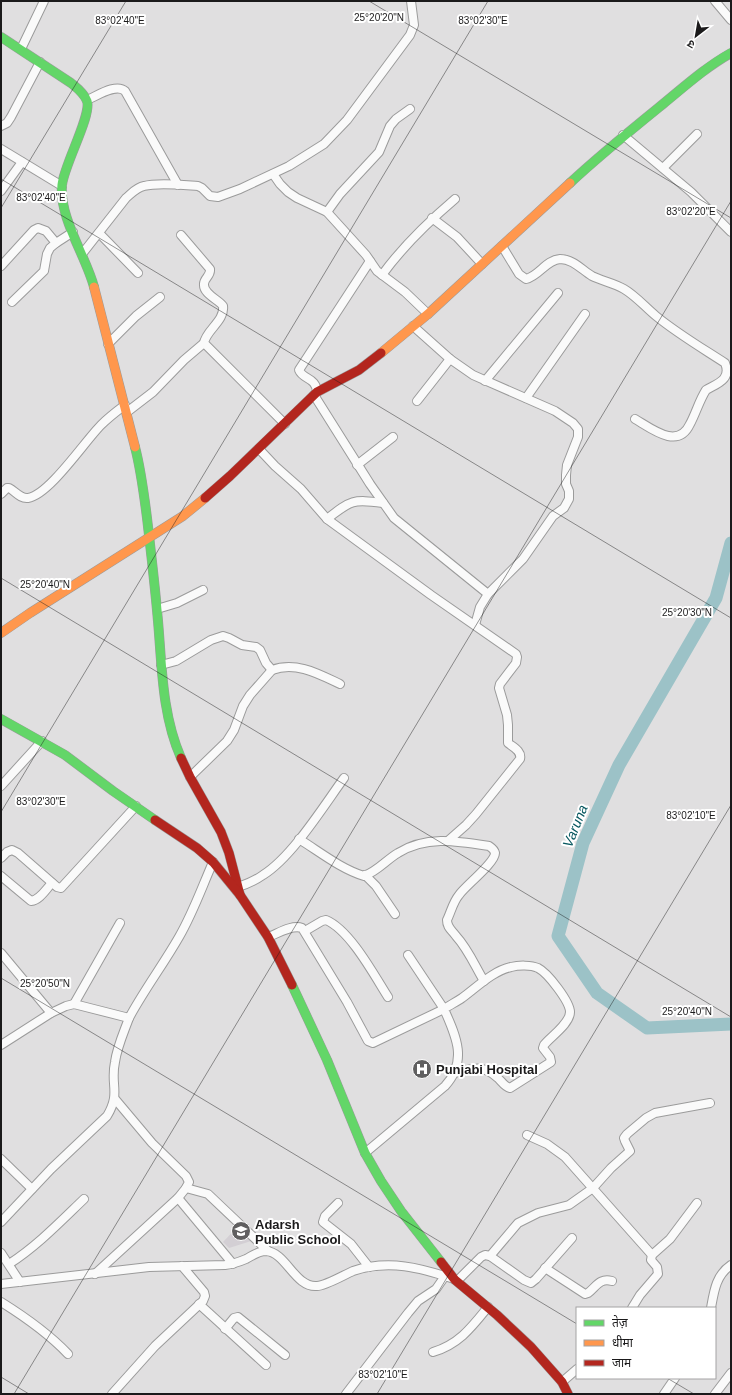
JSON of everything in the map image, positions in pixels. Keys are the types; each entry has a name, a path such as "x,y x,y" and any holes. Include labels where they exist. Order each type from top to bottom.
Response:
{"street":[{"path":"21,49 44,1"},
{"path":"82,254 134,190 143,186 154,184 198,186 210,196 218,197 240,190 289,166 324,144 347,120 410,35 414,25 410,1 403,1"},
{"path":"715,1 731,20"},
{"path":"1,37 71,83 81,91 87,100 88,106 86,117 66,167 62,186 66,215 82,254 98,300 140,467 157,609 164,693 170,722 178,750 190,777 220,832 229,853 239,891"},
{"path":"1,633 37,608 182,516 199,503 259,449 316,393 359,370 372,361 428,314 600,154 713,64 731,53"},
{"path":"1,126 11,117 40,62"},
{"path":"87,100 116,87 125,91 178,185"},
{"path":"327,212 340,194 379,152 390,126 396,119 410,109"},
{"path":"663,168 697,134"},
{"path":"623,135 702,203 731,232"},
{"path":"1,149 62,186"},
{"path":"1,190 22,162"},
{"path":"273,174 288,192 297,198 327,212 382,275 405,292 428,314"},
{"path":"382,275 406,244 432,218 455,199"},
{"path":"432,218 457,237 482,264"},
{"path":"1,266 34,230 38,228 42,228 46,231 56,243"},
{"path":"12,302 44,271 47,254 50,248 73,232"},
{"path":"99,233 138,273"},
{"path":"1,494 9,488 25,498 39,494 56,478 102,424 153,392 184,360 204,343 216,325 224,309 223,306 204,286 211,272 210,269 181,235"},
{"path":"502,246 519,274 526,279 544,266 560,259 568,261 602,281 623,288 656,316 725,363 728,368 728,373 720,384 706,390 690,425 685,432 679,436 672,437 661,434 635,419"},
{"path":"370,261 299,370 315,383 316,393 357,465 383,503 400,523 488,594"},
{"path":"485,381 558,294"},
{"path":"108,344 136,316 160,297"},
{"path":"526,398 585,314"},
{"path":"414,326 450,359 473,375 565,417 578,429 578,437 567,465 566,484 569,491 569,498 564,508 553,516 523,559 488,594 480,607 475,625"},
{"path":"204,343 285,424"},
{"path":"417,401 450,359"},
{"path":"357,465 393,438"},
{"path":"259,449 275,466 301,489 328,519 431,595 516,654 516,663 500,684 499,688 507,715 508,742 519,751 521,756 476,814 449,840"},
{"path":"328,519 340,509 356,500 383,503"},
{"path":"157,609 177,603 203,590"},
{"path":"161,665 180,659 211,640 223,636 242,645 260,650 266,663 272,670"},
{"path":"190,777 227,740 234,730 243,706 250,695 272,670 281,667 297,667 318,673 340,684"},
{"path":"1,719 42,741 64,755 113,791 180,836 213,862 239,891 268,937 284,969 327,1060 365,1153 381,1182 401,1211 456,1281 531,1347 562,1382 568,1394"},
{"path":"1,786 42,741"},
{"path":"239,891 264,875 276,865 299,839 344,778"},
{"path":"1,858 7,852 12,850 18,853 52,883 61,888 136,806"},
{"path":"299,839 333,861 356,873 366,875 376,886 395,914"},
{"path":"366,875 376,870 397,853 408,847 427,842 449,840 489,846 493,849 495,852 494,856 482,872 459,894 447,920 447,925 450,930 455,934 464,947 484,981"},
{"path":"1,1222 51,1169 107,1116 115,1099 113,1073 115,1061 129,1018 140,997 180,936 213,862"},
{"path":"1,876 31,901 38,898 52,883"},
{"path":"305,931 326,920 338,927 352,942 388,997"},
{"path":"74,1004 120,924"},
{"path":"268,937 298,926 305,931 370,1043 376,1042 444,1008 460,999 500,971 512,966 526,965 538,968 548,976 561,994 570,1012 569,1018 544,1045 543,1048 550,1057 551,1062 510,1088 505,1086 496,1076 481,1068 455,1073"},
{"path":"1,953 51,1013"},
{"path":"365,1153 445,1086 455,1073 458,1063 453,1029 444,1008 408,955"},
{"path":"1,1045 51,1013 74,1004 129,1018"},
{"path":"95,1274 178,1198 189,1182 186,1176 152,1143 115,1099"},
{"path":"490,1256 518,1223 538,1213 569,1205 593,1188 611,1168 628,1154 630,1151 624,1138 646,1118 655,1113 710,1103"},
{"path":"527,1134 558,1151 652,1255"},
{"path":"1,1159 32,1189"},
{"path":"186,1188 208,1194 268,1251 274,1254 308,1285 316,1287 344,1274 360,1269 399,1265 414,1267 445,1276 456,1281"},
{"path":"178,1198 233,1264"},
{"path":"9,1264 46,1236 84,1199"},
{"path":"338,1203 325,1216 324,1222 351,1244 370,1268"},
{"path":"633,1307 640,1295 658,1274 657,1267 651,1260 652,1255 670,1239 697,1203"},
{"path":"456,1281 480,1257 485,1255 490,1256 528,1283 531,1283 572,1238"},
{"path":"2,1285 149,1267 233,1264 260,1252 268,1251"},
{"path":"1,1253 20,1282"},
{"path":"711,1307 717,1282 724,1270 731,1265"},
{"path":"112,1394 155,1346 199,1304 205,1296 204,1292 182,1266"},
{"path":"545,1268 585,1294 588,1293 600,1281 612,1281"},
{"path":"346,1394 418,1301 436,1289 445,1276"},
{"path":"1,1302 35,1324 68,1354"},
{"path":"199,1304 266,1365"},
{"path":"433,1352 445,1348 464,1336 488,1308"},
{"path":"225,1328 234,1318 238,1317 285,1355"},
{"path":"562,1382 576,1370"},
{"path":"715,1394 731,1373"},
{"path":"664,1394 674,1379"}],"shaded area":[{"name":"Adarsh Public School","path":"241,1223 258,1239 229,1248 223,1242"}],"waterway":[{"name":"Varuna","path":"731,543 716,598 619,765 583,843 558,936 597,993 647,1028 731,1024"}],"traffic: fast":[{"path":"1,37 71,83 86,98 87,108 85,117 67,165 62,185 62,198 69,224 94,287"},
{"path":"570,183 593,162 688,84 713,64 731,53"},
{"path":"135,447 141,473 147,518 166,708 181,758"},
{"path":"1,719 65,755 155,820"},
{"path":"292,985 327,1060 365,1153 401,1211 441,1262"}],"traffic: slow":[{"path":"381,353 428,314 570,183"},
{"path":"94,287 135,447"},
{"path":"1,633 183,516 205,498"}],"traffic: jam":[{"path":"205,498 230,476 317,392 359,370 381,353"},
{"path":"181,758 221,832 229,853 240,895"},
{"path":"155,820 197,848 213,862 240,895 268,937 292,985"},
{"path":"441,1262 455,1280 497,1315 531,1347 562,1382 568,1394"}],"place":[{"name":"Punjabi Hospital","path":"422,1069"},
{"name":"Adarsh Public School","path":"241,1231"}]}
